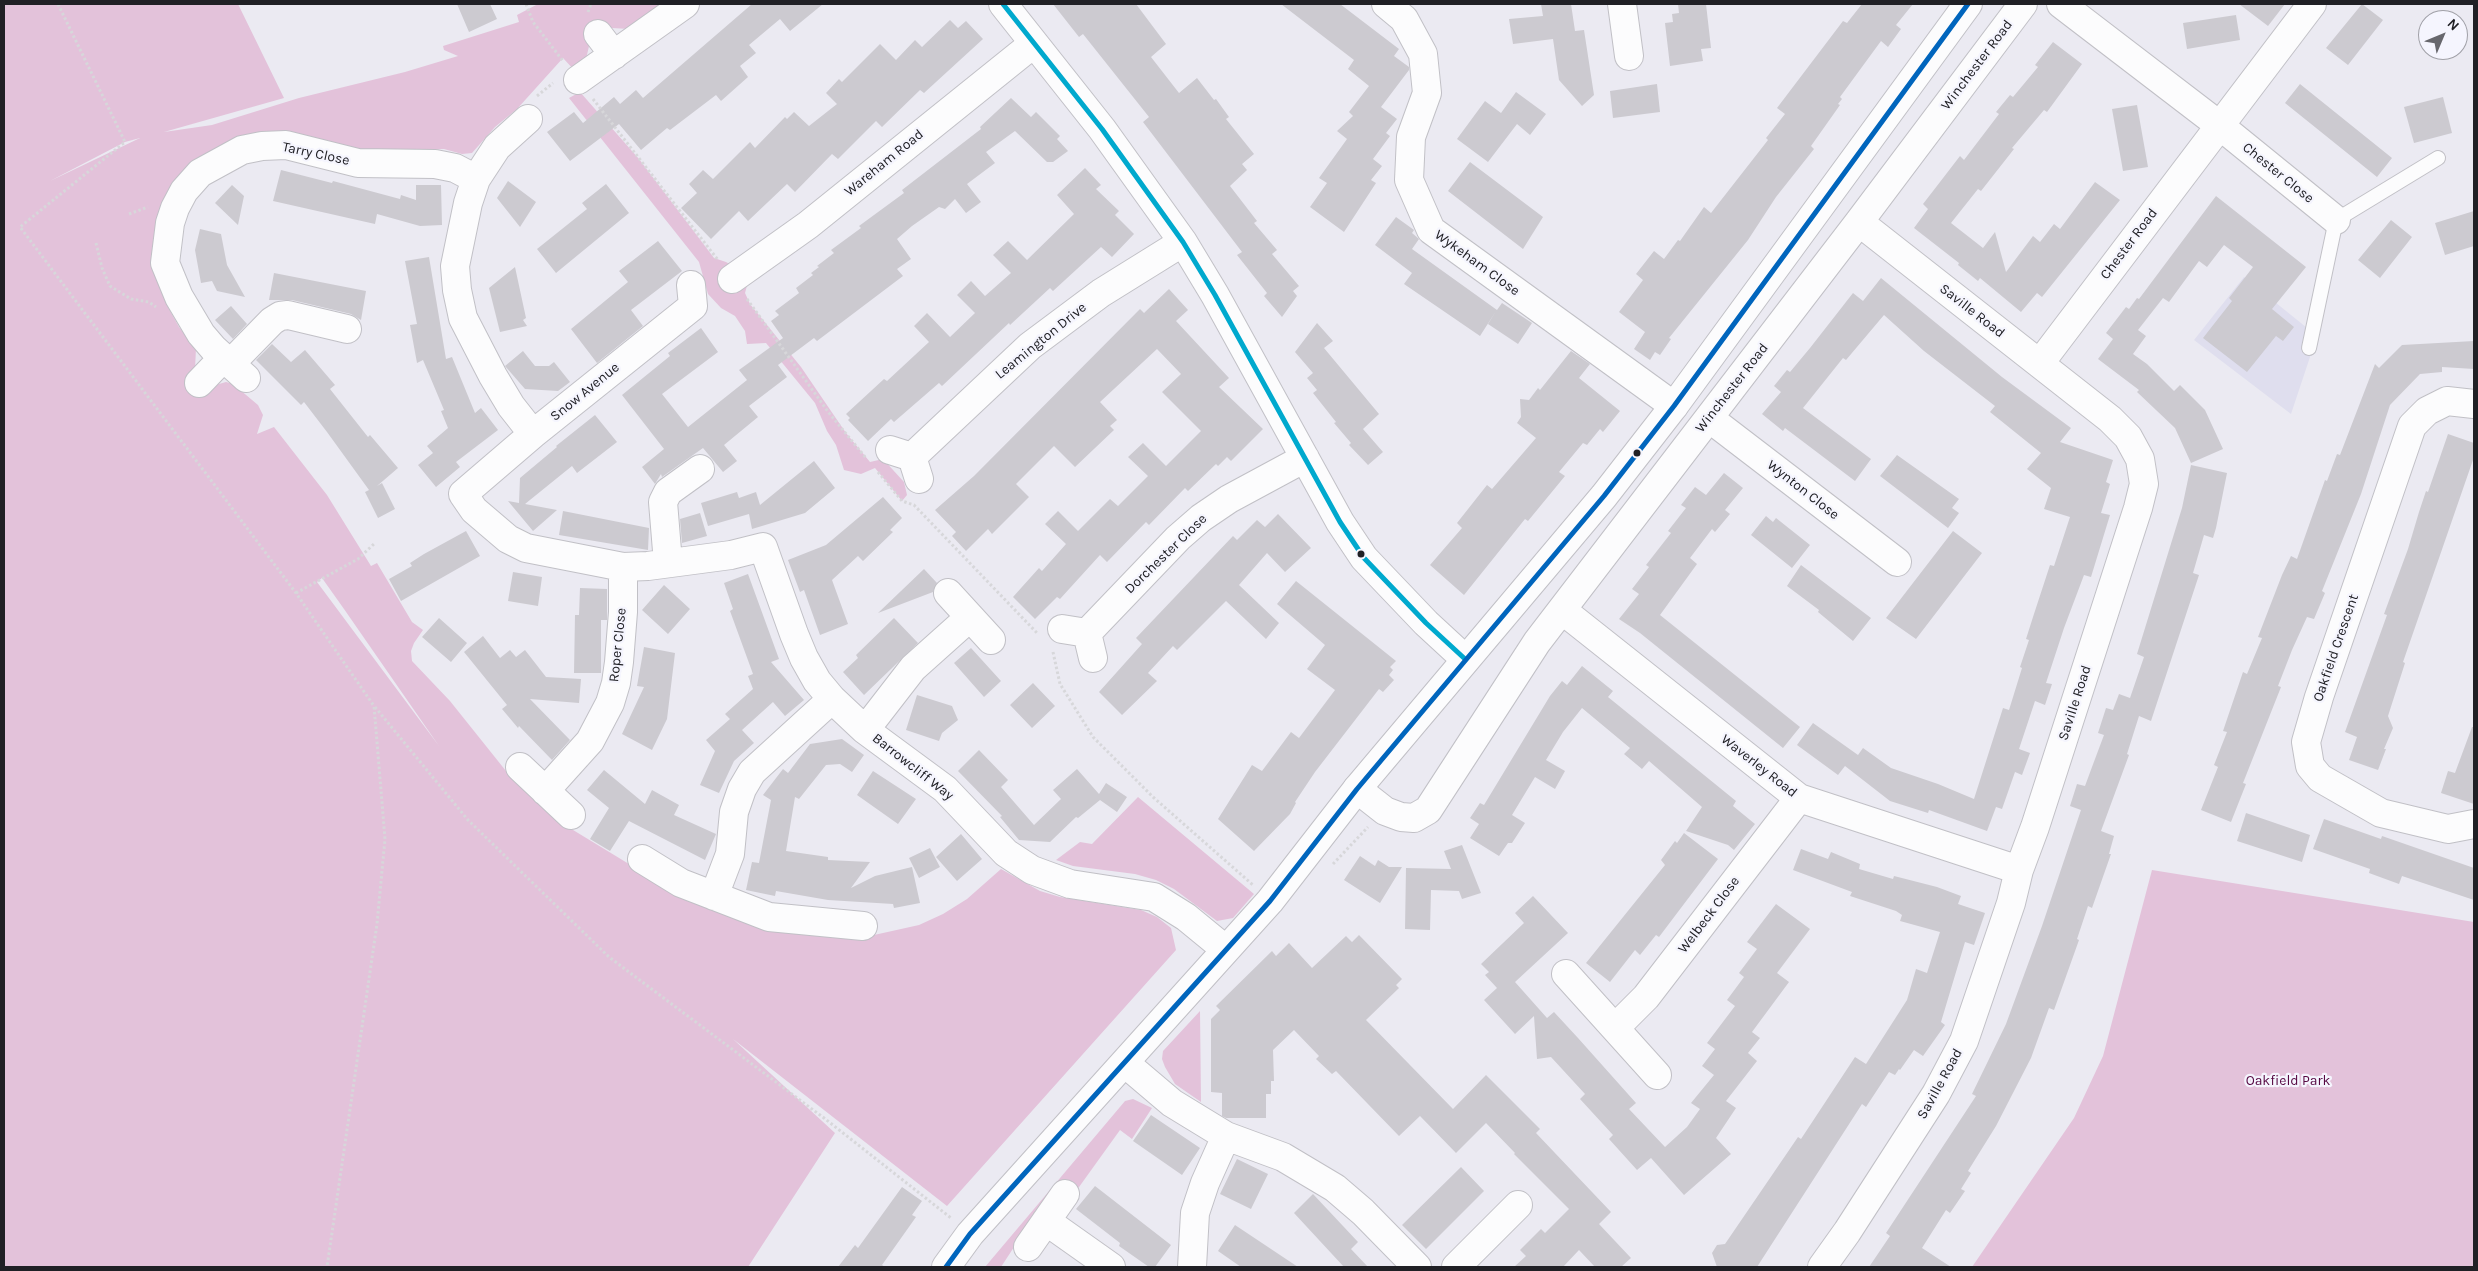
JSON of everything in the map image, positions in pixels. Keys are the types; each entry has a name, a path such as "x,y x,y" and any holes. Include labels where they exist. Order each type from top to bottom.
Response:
{"street":[{"path":"567,81 606,45 684,4"},
{"path":"1003,4 1102,129 1183,242 1215,295 1340,522 1364,558 1426,623 1465,659"},
{"name":"Wykeham Close","path":"1386,4 1404,19 1423,54 1427,93 1412,136 1409,180 1431,230 1674,406"},
{"path":"1622,4 1629,56"},
{"path":"946,1267 970,1234 1126,1064 1270,900 1357,789 1604,496 1674,406 1968,4"},
{"name":"Winchester Road","path":"1357,789 1385,811 1401,817 1414,818 1428,810 1537,642 1859,222 2023,4"},
{"path":"2061,4 2219,125"},
{"name":"Chester Road","path":"2040,363 2312,4"},
{"name":"Wareham Road","path":"732,279 808,225 1033,44"},
{"path":"528,119 497,148 476,179 460,238 455,266 457,290 463,318 511,406 533,434"},
{"name":"Chester Close","path":"2219,125 2336,220"},
{"name":"Tarry Close","path":"233,367 194,323 171,283 165,263 170,223 184,191 200,173 242,150 262,146 286,145 358,163 435,164 454,168 476,179"},
{"name":"Saville Road","path":"1822,1267 1847,1232 1936,1094 1964,1041 2011,903 2019,870 2048,789 2144,484 2140,460 2128,437 2110,419 1859,222"},
{"name":"Leamington Drive","path":"907,462 1030,346 1101,293 1183,242"},
{"name":"Snow Avenue","path":"463,494 533,434 693,306 690,285"},
{"path":"199,383 233,367 272,320 280,316 347,328"},
{"name":"Oakfield Crescent","path":"2474,404 2446,401 2427,411 2412,426 2318,697 2306,742 2310,766 2320,778 2381,813 2448,829 2474,824"},
{"name":"Wynton Close","path":"1709,418 1897,562"},
{"name":"Dorchester Close","path":"1081,640 1201,518 1229,500 1305,458"},
{"path":"668,564 663,502 668,492 700,469"},
{"name":"Barrowcliff Way","path":"463,494 474,510 487,522 508,538 526,548 623,567 668,564 731,555 763,547 804,658 832,699 866,730 945,790 1006,853 1032,870 1070,884 1154,897 1186,917 1225,949"},
{"name":"Roper Close","path":"545,791 590,741 610,703 618,662 623,612 623,567"},
{"path":"948,592 991,640"},
{"name":"Waverley Road","path":"1562,610 1799,798 2019,870"},
{"path":"866,730 913,668 970,617"},
{"path":"714,896 730,854 734,812 742,789 752,772 832,699"},
{"path":"520,768 571,815"},
{"name":"Welbeck Close","path":"1615,1028 1646,997 1799,798"},
{"path":"642,859 681,883 769,916 864,926"},
{"path":"1566,974 1658,1075"},
{"path":"1126,1064 1172,1103 1226,1136 1283,1156 1335,1188 1417,1267"},
{"path":"1192,1267 1196,1214 1206,1183 1226,1136"},
{"path":"1028,1247 1065,1194"},
{"path":"1456,1267 1518,1205"},
{"path":"1046,1221 1112,1267"}],"lane":[{"path":"2309,348 2336,220 2438,158"}],"path":[{"path":"58,4 125,142 20,227 296,593 374,706 468,820 610,957 824,1118 970,1234"},
{"path":"528,119 526,106 567,81"},
{"path":"96,243 102,268 110,286 131,299 149,302 169,318 194,323"},
{"path":"296,593 358,559 374,543"},
{"path":"328,1267 377,924 385,839 374,706"}],"shaded area":[{"path":"2244,277 2317,336 2291,414 2194,340"}],"green space":[{"path":"4,4 238,4 284,98 164,132 212,125 299,98 405,72 458,56 444,50 443,46 519,22 517,15 538,4 668,4 629,29 612,28 604,23 590,42 586,59 575,71 563,58 517,109 495,127 472,153 462,154 444,149 373,151 351,148 326,140 324,143 299,134 272,131 232,140 193,162 154,269 168,307 179,327 196,348 195,370 212,386 226,382 233,384 258,405 263,415 257,434 274,427 327,495 371,566 377,563 412,622 423,630 411,651 412,661 450,701 510,776 555,819 670,889 801,931 833,937 865,937 919,925 943,914 967,899 1001,869 1040,891 1060,897 1141,910 1157,917 1171,928 1176,950 947,1206 733,1039 835,1133 748,1267 4,1267","holes":["140,138 50,181 125,142","322,578 344,609 439,746 317,582"]},
{"path":"580,92 639,159 714,258 738,269 748,282 745,293 750,304 801,367 846,433 870,462 883,459 904,482 907,495 902,501 875,468 861,474 844,470 836,445 827,431 815,403 766,343 747,344 745,331 735,316 721,308 708,294 699,262 569,98"},
{"path":"1138,797 1254,894 1233,918 1217,921 1174,889 1156,880 1135,874 1073,866 1056,860 1080,842 1092,844"},
{"name":"Oakfield Park","path":"2152,870 2474,922 2474,1267 1972,1267 2074,1118 2103,1056"},
{"path":"1200,1011 1201,1102 1175,1084 1162,1059 1163,1051"},
{"path":"1133,1099 1152,1108 1132,1139 1120,1130 1074,1194 1016,1244 1001,1267 985,1267 1125,1101"}],"building":[{"path":"457,4 490,4 497,19 469,32"},
{"path":"752,4 823,4 790,31 780,19 749,45 756,53 740,66 748,77 721,101 716,95 670,130 667,128 641,150 619,124 570,161 547,132 574,112 583,123 614,97 620,104 636,90 643,98"},
{"path":"1053,4 1136,4 1166,44 1151,57 1179,93 1197,78 1214,100 1216,99 1229,117 1226,119 1254,154 1242,164 1247,170 1230,186 1257,221 1254,223 1277,250 1272,254 1299,286 1293,291 1297,296 1282,317 1264,296 1267,293 1237,255 1242,252 1143,122 1149,117 1083,34 1079,37"},
{"path":"1281,4 1340,4 1399,49 1394,56 1409,67 1409,70 1381,107 1397,119 1386,133 1390,136 1373,159 1382,166 1371,180 1376,183 1344,232 1310,207 1327,183 1319,178 1347,139 1337,131 1353,116 1349,112 1369,86 1348,69 1354,60"},
{"path":"1541,4 1571,4 1575,31 1584,30 1594,95 1582,106 1559,80 1553,39 1513,44 1509,19 1543,16"},
{"path":"1678,4 1706,4 1711,48 1701,49 1703,61 1670,66 1665,23 1673,22 1672,14 1679,13"},
{"path":"1862,4 1913,4 1896,25 1901,29 1888,47 1881,41 1840,97 1842,99 1838,104 1840,105 1811,146 1814,149 1776,197 1748,240 1669,338 1671,339 1660,355 1655,352 1650,360 1634,349 1645,332 1619,312 1643,280 1636,274 1654,251 1664,259 1678,240 1680,241 1704,207 1711,213 1768,140 1766,138 1785,114 1777,108 1843,21 1847,23"},
{"path":"2239,4 2285,4 2268,26"},
{"path":"2362,4 2383,20 2348,65 2326,48"},
{"path":"2236,15 2240,40 2187,49 2183,23"},
{"path":"950,20 958,28 966,21 983,39 924,93 920,90 882,127 876,121 838,159 832,154 795,192 787,184 748,221 739,211 711,239 681,208 697,193 689,184 703,170 713,179 750,142 755,148 785,117 787,119 794,112 809,126 837,104 826,93 839,79 842,82 880,44 896,60 915,40 922,47"},
{"path":"2053,42 2082,64 2047,112 2044,110 2012,148 2014,149 1981,191 1978,189 1951,223 1983,248 1995,232 2006,272 2033,236 2040,242 2054,224 2060,229 2095,182 2120,200 2042,297 2037,293 2021,312 1980,278 1978,281 1958,265 1959,263 1914,228 1928,209 1923,204 1960,156 1964,160 1999,114 1996,112 2010,95 2013,97 2038,67 2035,65"},
{"path":"1657,84 1660,112 1613,118 1610,91"},
{"path":"2300,84 2392,158 2377,177 2285,103"},
{"path":"1516,92 1546,114 1530,135 1517,124 1488,162 1457,139 1485,101 1501,113"},
{"path":"2443,97 2452,133 2414,143 2404,107"},
{"path":"1011,98 1031,117 1036,112 1060,136 1057,139 1068,151 1053,162 1047,162 1015,131 986,152 995,163 967,184 981,202 966,213 955,199 945,209 939,207 912,226 897,239 911,259 897,269 903,276 817,341 814,338 778,365 787,377 749,406 758,417 724,445 737,461 723,472 703,448 662,477 661,474 655,484 642,467 664,449 622,395 670,356 668,353 701,328 718,352 662,394 688,427 747,380 739,370 783,338 771,321 779,315 775,311 799,293 796,288 813,275 811,273 819,267 817,266 834,253 831,250 861,228 859,226 904,193 902,190 981,129 980,127"},
{"path":"2137,105 2148,167 2123,171 2112,109"},
{"path":"1470,162 1543,217 1523,249 1448,191"},
{"path":"1085,168 1101,185 1096,189 1119,211 1115,215 1134,234 1112,257 1101,247 1053,291 1050,288 1010,325 1009,323 942,386 939,383 894,422 891,419 868,441 848,420 850,418 846,414 884,379 887,381 929,342 914,326 927,313 950,337 975,313 957,295 971,281 985,296 1011,273 993,255 1008,241 1027,260 1074,214 1057,195"},
{"path":"281,170 332,183 333,181 400,199 401,195 416,200 416,185 441,185 442,225 420,226 377,214 375,224 273,201"},
{"path":"508,181 536,202 520,227 497,198"},
{"path":"606,184 629,213 556,273 537,249 587,209 582,203"},
{"path":"232,185 244,196 238,225 215,203"},
{"path":"2216,196 2306,267 2272,309 2294,327 2283,341 2276,336 2247,372 2203,338 2232,301 2229,298 2253,267 2224,245 2207,267 2199,261 2169,302 2163,298 2138,330 2146,336 2133,354 2147,364 2174,391 2180,385 2205,410 2223,449 2191,463 2175,428 2137,392 2139,390 2098,359 2113,339 2106,333 2126,307 2129,309 2137,298 2139,299"},
{"path":"2474,211 2474,246 2445,255 2435,223"},
{"path":"1396,217 1414,230 1412,233 1419,239 1412,249 1497,310 1502,303 1532,323 1518,344 1488,324 1496,311 1480,336 1404,284 1412,273 1375,245"},
{"path":"2391,220 2412,237 2380,278 2358,260"},
{"path":"200,229 221,234 227,265 245,297 217,291 212,281 201,283 195,250"},
{"path":"658,241 682,271 631,310 643,326 597,363 571,329 628,282 619,271"},
{"path":"429,257 446,359 452,357 475,413 481,408 498,430 456,462 460,467 436,487 418,465 433,453 427,446 448,428 441,411 444,410 423,360 417,363 410,325 417,324 405,261"},
{"path":"515,267 526,318 523,320 527,326 500,332 489,288"},
{"path":"274,273 366,291 361,320 351,314 292,300 269,300"},
{"path":"1881,278 2002,377 2071,428 2060,442 2113,460 2106,482 2110,484 2101,513 2110,515 2091,577 2084,575 2064,628 2046,683 2052,684 2045,705 2035,701 2019,749 2030,753 2022,775 2015,772 2002,809 1996,807 1987,831 1929,810 1928,813 1890,801 1845,766 1838,775 1797,745 1813,723 1858,755 1863,748 1891,768 1974,799 2003,708 2009,710 2029,640 2026,639 2050,565 2054,566 2070,517 2044,509 2051,488 2027,469 2041,453 1990,412 1995,406 1924,351 1884,315 1846,360 1843,358 1803,408 1871,459 1855,481 1785,428 1783,431 1762,414 1781,392 1774,386 1787,370 1790,372 1853,293 1863,301"},
{"path":"1169,289 1188,310 1176,321 1229,378 1219,387 1263,429 1231,461 1227,457 1218,466 1216,464 1188,491 1185,488 1149,525 1146,522 1107,562 1100,555 1060,599 1057,597 1035,619 1013,597 1039,568 1042,571 1066,544 1045,524 1058,511 1078,531 1110,499 1118,506 1148,476 1128,457 1143,443 1166,466 1201,431 1162,392 1181,374 1157,349 1100,402 1117,420 1110,426 1114,430 1075,467 1054,446 1016,484 1029,497 992,534 988,529 966,551 952,536 956,532 935,510 974,476 1140,309 1144,313"},
{"path":"231,306 247,324 233,339 215,320"},
{"path":"1317,323 1333,341 1324,348 1379,414 1363,429 1383,452 1368,465 1349,445 1351,443 1313,393 1317,390 1307,378 1313,373 1295,352"},
{"path":"2474,341 2474,369 2442,367 2442,372 2420,374 2390,405 2361,494 2322,591 2325,593 2314,619 2307,617 2292,650 2278,686 2281,687 2243,783 2246,784 2231,822 2201,810 2218,767 2214,765 2227,732 2223,731 2243,672 2247,674 2262,638 2258,637 2291,556 2297,559 2325,480 2327,481 2337,454 2340,455 2375,364 2379,368 2402,345"},
{"path":"272,344 291,362 305,350 335,385 330,389 368,437 370,435 398,468 377,486 382,483 395,509 378,518 365,492 369,490 304,402 301,405 256,360"},
{"path":"523,351 535,366 549,366 554,362 570,382 558,391 525,389 505,366"},
{"path":"1571,351 1590,364 1579,378 1620,411 1603,432 1600,429 1587,445 1583,443 1559,472 1565,476 1528,521 1525,519 1464,595 1430,565 1462,528 1457,523 1487,485 1492,489 1536,438 1517,423 1521,417 1520,399 1529,400 1538,388 1540,390"},
{"path":"595,415 617,442 577,473 572,466 525,504 557,510 533,531 508,501 519,503 520,478"},
{"path":"2448,434 2474,443 2474,457 2403,662 2405,663 2388,716 2393,728 2378,770 2349,760 2357,737 2345,732 2387,615 2384,614 2408,549 2426,491 2428,492"},
{"path":"1897,455 1959,499 1952,508 1959,513 1948,528 1880,476"},
{"path":"814,461 835,488 805,513 752,529 749,514 708,526 701,503 737,492 739,498 756,492 760,505"},
{"path":"2191,465 2227,473 2216,528 2213,538 2204,535 2193,573 2199,575 2151,721 2139,716 2127,754 2129,755 2101,831 2114,836 2109,854 2111,854 2092,908 2088,906 2077,939 2079,940 2054,1010 2049,1008 2031,1058 1996,1126 1968,1171 1971,1173 1961,1189 1965,1191 1950,1213 1946,1210 1922,1248 1951,1267 1869,1267 1890,1236 1886,1233 1976,1096 1972,1094 2006,1024 2042,926 2081,810 2070,806 2077,784 2085,786 2104,735 2098,733 2106,708 2113,710 2119,694 2130,698 2144,657 2137,654 2182,508"},
{"path":"1724,473 1743,488 1725,510 1730,514 1715,532 1712,529 1690,558 1697,564 1660,615 1800,727 1783,748 1640,633 1619,619 1639,594 1632,589 1649,567 1646,565 1671,533 1668,531 1686,508 1681,505 1695,487 1706,495"},
{"path":"883,497 902,518 890,530 893,532 863,561 858,556 832,580 848,624 820,635 804,590 800,592 788,560 826,545"},
{"path":"563,511 649,528 648,550 559,535"},
{"path":"700,513 707,536 682,543 680,519"},
{"path":"1278,514 1311,548 1285,572 1267,553 1239,585 1279,623 1266,639 1226,601 1177,650 1173,646 1148,673 1157,681 1122,715 1099,692 1142,644 1136,638 1233,536 1237,540 1257,520 1265,527"},
{"path":"1766,516 1773,522 1776,518 1810,545 1792,568 1751,535"},
{"path":"466,531 480,556 401,601 389,579 412,566 410,563 424,554"},
{"path":"1953,531 1982,553 1916,639 1886,618"},
{"path":"1801,565 1871,618 1853,641 1818,612 1819,610 1787,586"},
{"path":"924,569 937,583 933,592 878,613"},
{"path":"513,572 542,577 538,606 508,601"},
{"path":"748,574 779,659 771,662 804,700 785,716 773,702 742,730 754,743 734,761 719,793 700,785 715,751 706,740 730,719 725,714 753,689 748,676 753,674 730,611 733,609 724,583"},
{"path":"1296,581 1396,661 1390,667 1393,670 1389,675 1394,680 1383,692 1379,689 1315,772 1295,802 1290,814 1254,851 1218,819 1252,765 1262,771 1291,732 1299,738 1335,690 1307,669 1325,645 1277,604"},
{"path":"664,585 690,609 668,634 642,610"},
{"path":"580,588 607,589 607,620 601,620 601,673 574,673 575,615 579,615"},
{"path":"439,618 467,643 451,662 422,637"},
{"path":"894,618 918,643 864,695 843,672 858,658 856,655"},
{"path":"483,636 500,658 510,650 516,657 525,650 546,677 581,679 579,703 530,699 570,740 552,760 519,726 518,728 502,709 507,705 464,652"},
{"path":"644,647 675,653 667,719 652,750 622,734 644,687 637,686"},
{"path":"971,648 1001,681 984,697 954,663"},
{"path":"1582,666 1613,691 1608,697 1736,801 1733,806 1755,824 1734,850 1728,845 1686,831 1702,807 1649,761 1642,769 1624,754 1630,748 1582,708 1563,732 1546,760 1565,771 1555,789 1535,777 1512,815 1525,823 1512,843 1508,843 1499,856 1470,838 1479,824 1470,818 1480,803 1484,805 1550,696 1562,681 1567,685"},
{"path":"1033,683 1055,706 1032,728 1010,705"},
{"path":"917,695 952,706 958,720 942,733 939,741 906,730"},
{"path":"2472,727 2474,727 2474,804 2441,793 2448,771 2455,773"},
{"path":"842,739 864,755 852,772 840,764 826,765 799,799 795,797 786,851 828,857 828,860 870,862 851,888 875,876 912,867 920,903 894,908 893,904 828,900 776,891 775,896 746,890 752,862 759,863 771,800 763,795 783,769 788,773 810,744"},
{"path":"979,750 1008,780 1001,787 1034,825 1061,799 1053,790 1077,769 1099,794 1106,783 1127,797 1117,812 1100,800 1078,818 1076,817 1050,842 1019,840 1000,817 1002,816 958,771"},
{"path":"604,770 645,804 652,790 679,805 674,815 716,834 705,860 629,821 610,851 590,839 609,808 587,790"},
{"path":"873,771 916,799 898,824 857,795"},
{"path":"2246,813 2310,835 2302,862 2237,841"},
{"path":"2324,819 2381,839 2382,836 2474,868 2474,900 2402,876 2399,884 2369,873 2370,869 2313,849"},
{"path":"1684,833 1718,859 1659,937 1656,935 1640,955 1635,950 1610,982 1586,963 1665,865 1661,860 1675,841 1677,843"},
{"path":"961,834 982,859 957,881 936,857"},
{"path":"1462,845 1481,893 1462,899 1459,891 1431,890 1430,930 1405,929 1406,868 1451,869 1444,851"},
{"path":"930,848 940,867 919,878 909,858"},
{"path":"1801,849 1828,859 1831,852 1860,864 1859,869 1893,879 1894,876 1937,887 1961,896 1958,904 1985,913 1974,945 1965,942 1941,1022 1945,1025 1923,1056 1914,1050 1895,1075 1889,1072 1866,1107 1862,1104 1757,1267 1717,1267 1712,1253 1717,1245 1725,1244 1798,1137 1801,1139 1855,1057 1866,1064 1907,1000 1916,969 1927,973 1940,932 1900,921 1902,915 1896,911 1850,896 1852,892 1793,870"},
{"path":"1360,856 1375,866 1378,860 1389,867 1402,867 1380,903 1344,880"},
{"path":"1533,896 1568,933 1515,982 1547,1018 1554,1012 1578,1038 1636,1103 1629,1109 1665,1147 1687,1127 1700,1109 1691,1103 1714,1075 1702,1066 1715,1049 1707,1043 1735,1006 1727,1000 1744,977 1739,973 1757,949 1747,942 1776,904 1810,929 1777,973 1789,982 1752,1032 1760,1038 1748,1053 1757,1061 1726,1101 1736,1108 1716,1138 1731,1154 1684,1195 1651,1158 1637,1170 1609,1139 1613,1135 1580,1099 1585,1094 1551,1057 1537,1059 1534,1016 1515,1034 1484,1000 1497,988 1485,975 1489,972 1481,964 1524,923 1515,913"},
{"path":"1359,935 1402,979 1396,985 1399,988 1366,1020 1453,1109 1486,1075 1540,1129 1536,1133 1611,1212 1599,1224 1631,1258 1621,1267 1595,1267 1579,1250 1563,1267 1514,1267 1526,1256 1520,1250 1541,1229 1545,1233 1569,1209 1486,1123 1456,1153 1420,1116 1399,1136 1336,1071 1332,1074 1316,1059 1319,1056 1294,1030 1273,1050 1274,1081 1271,1081 1271,1094 1266,1094 1266,1118 1226,1118 1222,1116 1222,1093 1211,1092 1211,1019 1220,1010 1216,1006 1272,951 1276,956 1289,943 1312,968 1346,936 1352,942"},
{"path":"1151,1115 1200,1148 1182,1175 1133,1141"},
{"path":"1237,1159 1268,1174 1251,1209 1220,1194"},
{"path":"1461,1167 1484,1191 1426,1249 1402,1225"},
{"path":"1095,1186 1171,1245 1155,1267 1149,1267 1119,1246 1120,1243 1076,1209"},
{"path":"902,1187 922,1201 912,1215 916,1217 882,1265 885,1267 838,1267 855,1245 858,1248"},
{"path":"1313,1194 1358,1242 1351,1249 1368,1267 1344,1267 1294,1213"},
{"path":"1235,1225 1298,1267 1241,1267 1218,1251"}],"transit line":[{"path":"1003,4 1102,129 1183,242 1215,295 1340,522 1364,558 1426,623 1465,659"},
{"path":"946,1267 970,1234 1270,901 1357,789 1604,496 1674,406 1968,4"}]}
